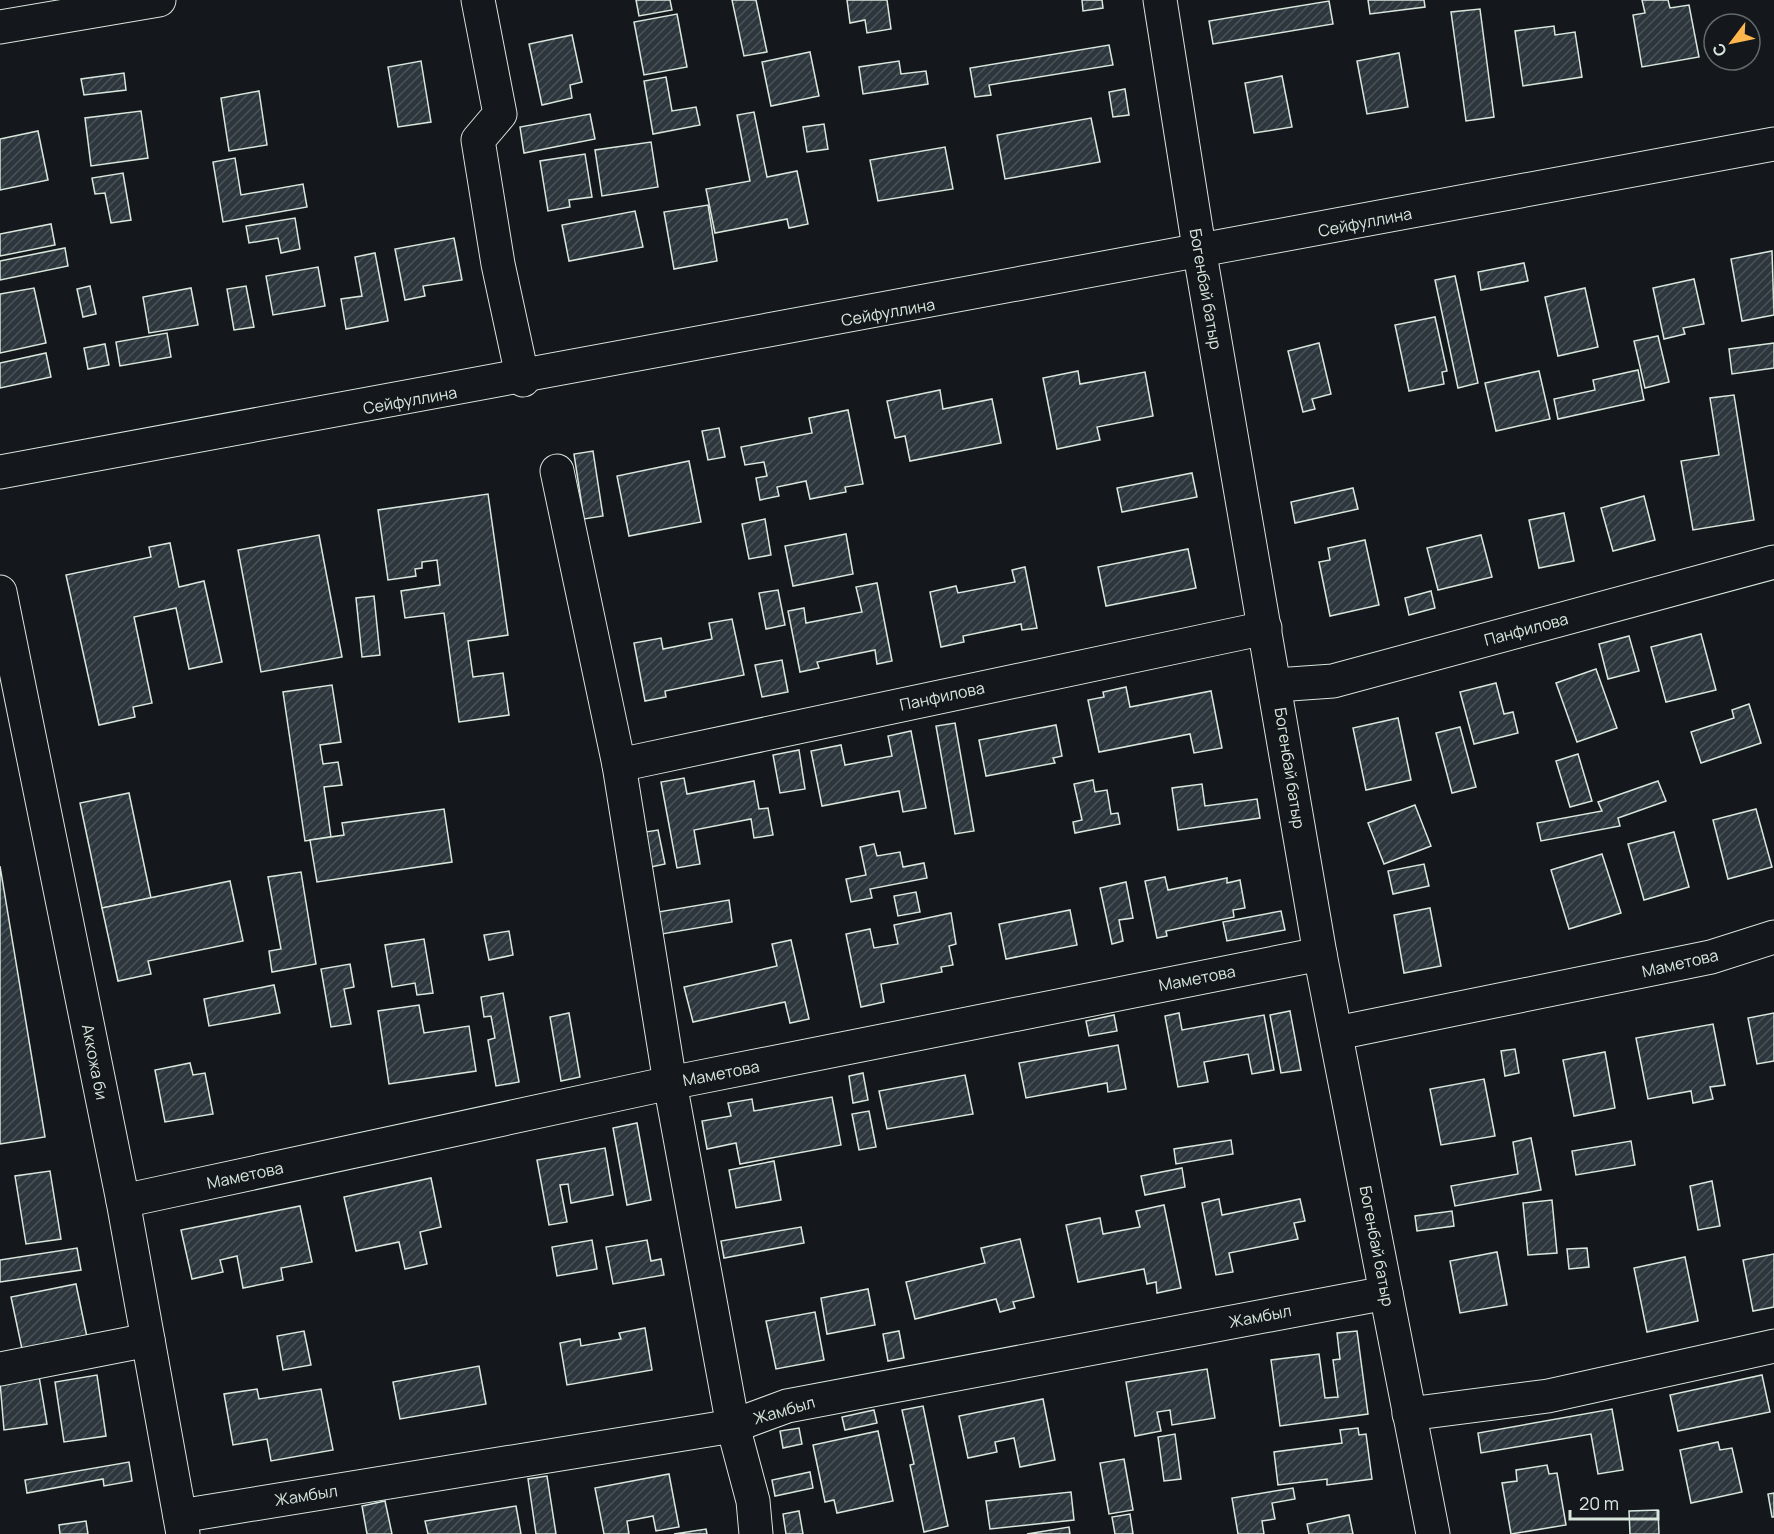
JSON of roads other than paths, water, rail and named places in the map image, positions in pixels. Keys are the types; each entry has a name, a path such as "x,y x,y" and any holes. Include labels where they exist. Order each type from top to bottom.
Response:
{"street":[{"path":"0,27 159,0"},
{"path":"478,0 500,114 478,140 498,264 523,380"},
{"name":"Богенбай батыр","path":"1160,0 1200,254 1276,685 1320,954 1433,1534"},
{"name":"Сейфуллина","path":"0,472 523,380 1774,144"},
{"path":"557,471 619,765 670,1083 734,1426 753,1501 756,1534"},
{"name":"Панфилова","path":"1276,685 1333,681 1774,562"},
{"name":"Аккожа би","path":"0,592 123,1201 181,1525"},
{"name":"Панфилова","path":"619,765 1265,628"},
{"name":"Маметова","path":"1337,1034 1711,957 1774,937"},
{"name":"Маметова","path":"123,1201 670,1083 1320,954"},
{"name":"Жамбыл","path":"181,1525 734,1426 787,1406 1386,1293"},
{"path":"0,1369 148,1340"},
{"path":"1409,1414 1548,1396 1774,1346"}]}
